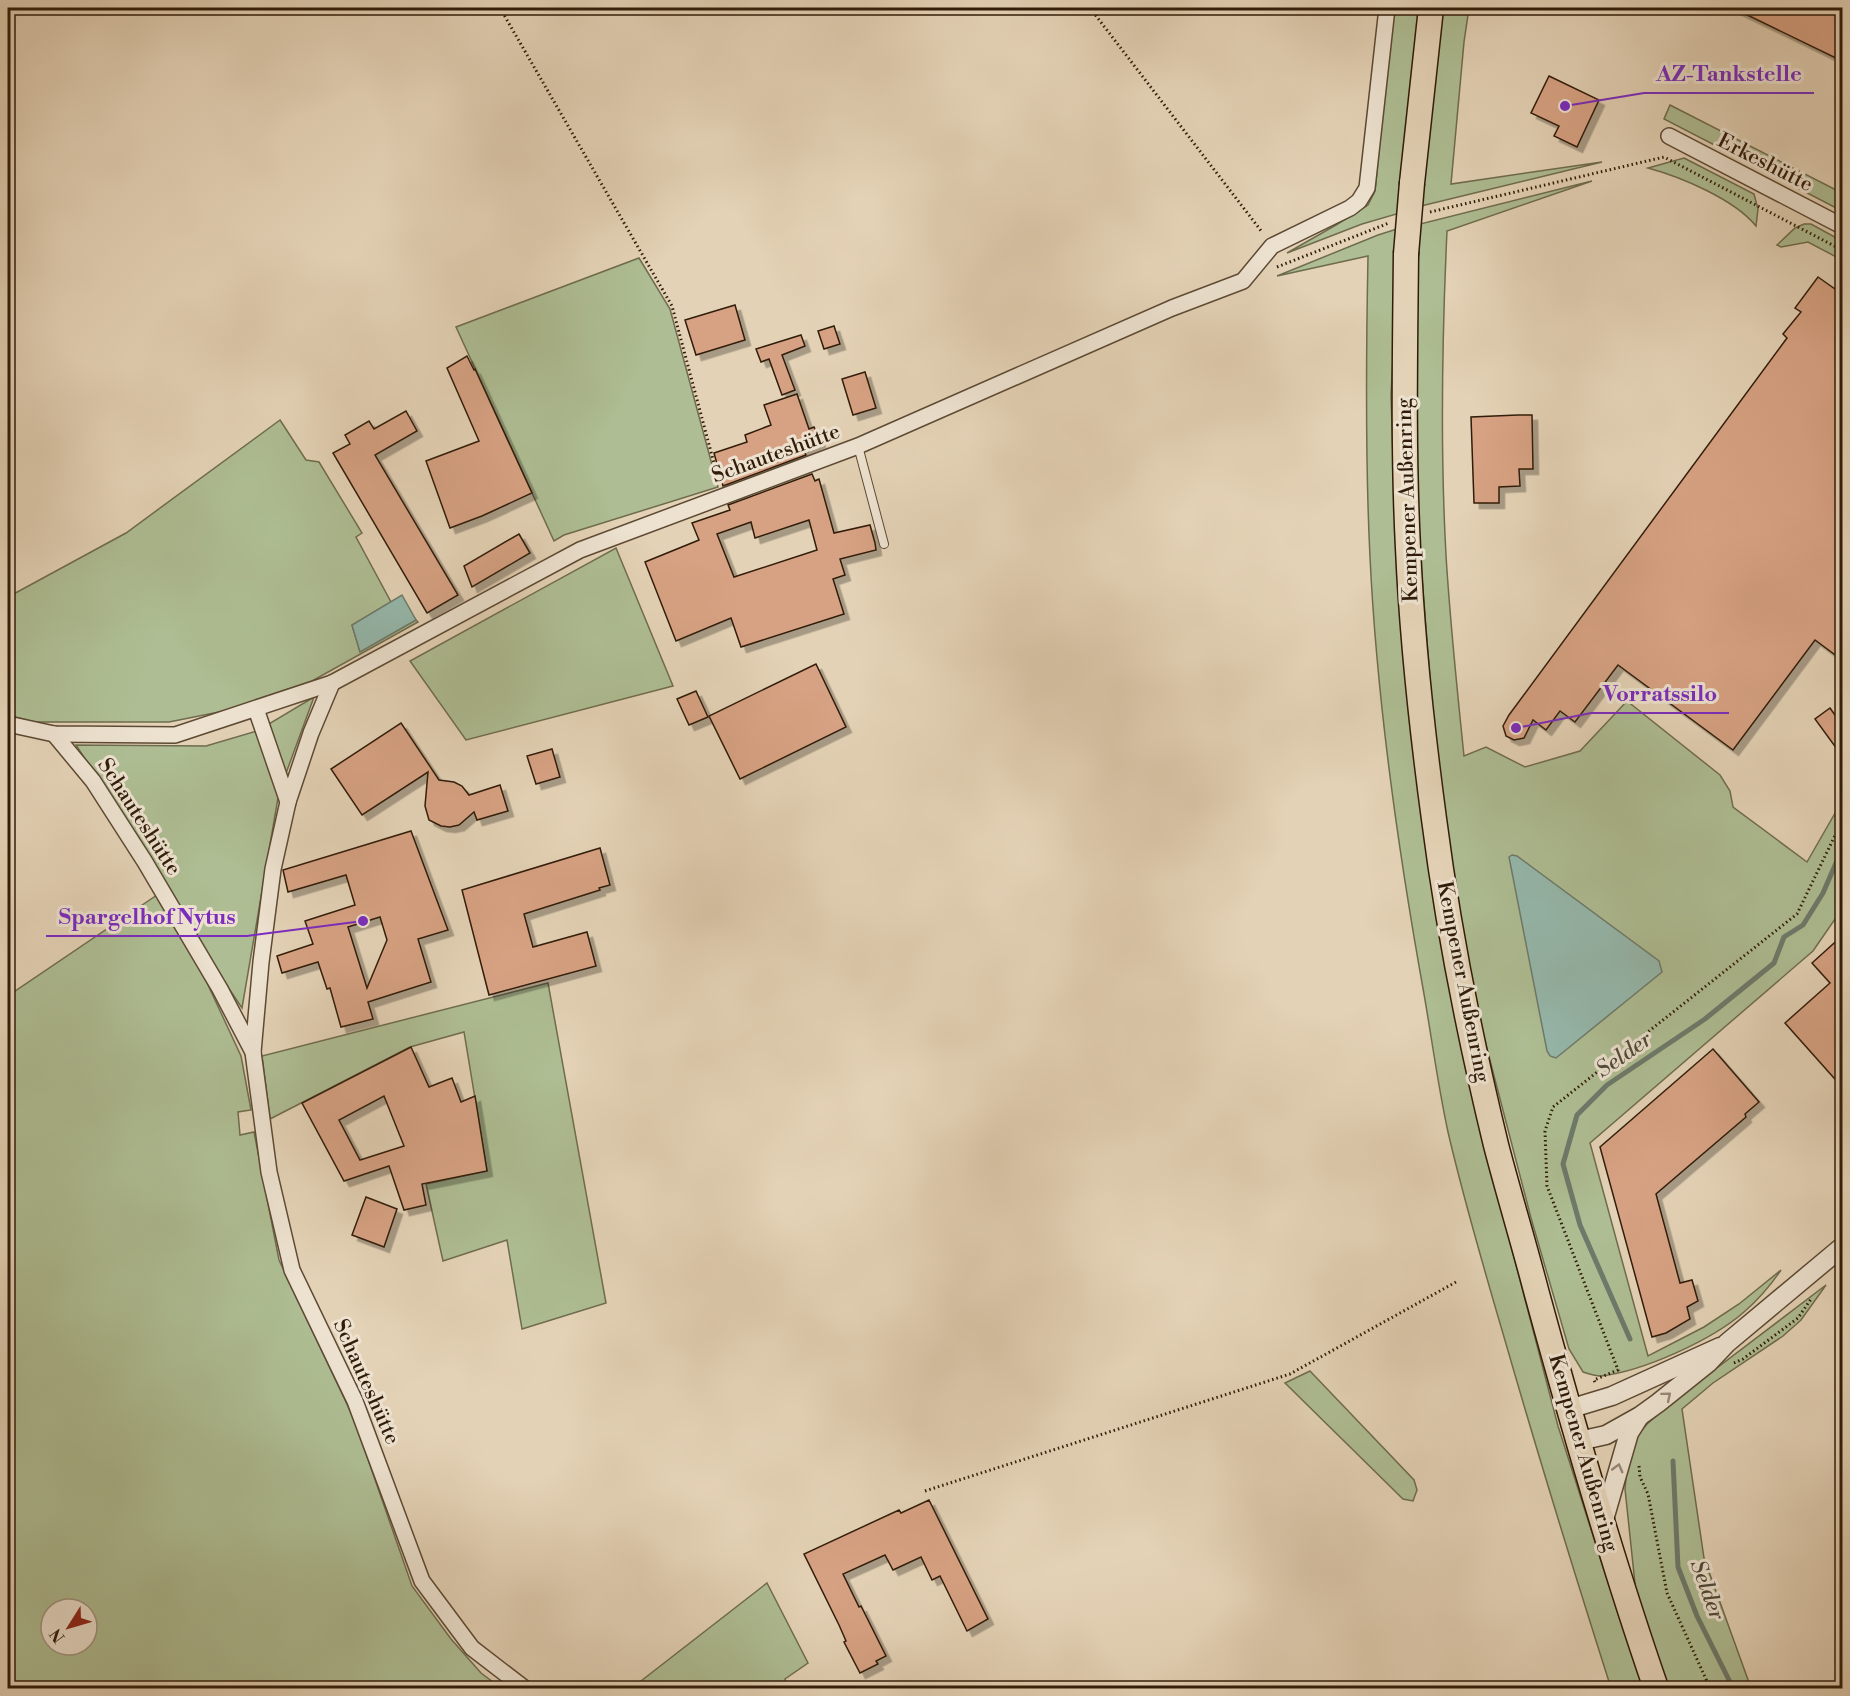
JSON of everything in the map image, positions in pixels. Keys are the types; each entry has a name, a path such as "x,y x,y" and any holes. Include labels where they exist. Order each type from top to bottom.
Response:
{"main road":[{"name":"Kempener Außenring","path":"1431,8 1406,254 1404,389 1407,547 1413,628 1434,823 1449,919 1497,1145 1602,1522 1656,1689"}],"street":[{"path":"1272,246 1350,208 1359,201 1367,188 1387,8"},
{"name":"Erkeshütte","path":"1669,136 1842,226"},
{"name":"Schauteshütte","path":"8,724 54,734 175,735 332,683 580,550 858,446 1172,308 1243,281 1272,246"},
{"name":"Schauteshütte","path":"332,683 311,733 288,802 273,869 261,962 253,1052 269,1172 292,1270 355,1401 422,1581 472,1648 524,1689"},
{"path":"256,709 288,802"},
{"name":"Schauteshütte","path":"54,734 93,781 146,862 220,989 253,1052"},
{"path":"1579,1442 1606,1435 1640,1416 1708,1363 1726,1344 1842,1247"},
{"path":"1569,1409 1612,1396 1693,1357 1726,1344"},
{"path":"1602,1522 1629,1433 1640,1416"}],"lane":[{"path":"858,446 884,544"}],"path":[{"path":"500,8 672,306 723,495"},
{"path":"1090,8 1272,246"},
{"path":"1428,213 1664,157 1842,250"},
{"path":"1274,268 1392,222"},
{"path":"1618,1370 1547,1186 1545,1131 1553,1107 1797,914 1842,821"},
{"path":"925,1491 1290,1374 1456,1282"},
{"path":"1638,1456 1640,1477 1648,1494 1667,1593 1710,1689"}],"green space":[{"path":"1393,8 1421,8 1400,213 1362,224 1287,253 1368,205 1375,191"},
{"path":"1441,8 1469,8 1451,184 1602,162 1421,206"},
{"path":"1670,105 1842,193 1842,211 1664,119"},
{"path":"1684,158 1754,194 1758,209 1756,226 1721,198 1691,183 1648,168"},
{"path":"1592,181 1447,231 1442,393 1444,514 1464,756 1486,747 1525,767 1580,751 1627,701 1720,775 1730,791 1733,807 1807,862 1842,801 1842,909 1813,951 1590,1143 1648,1356 1704,1327 1739,1304 1781,1270 1749,1307 1714,1333 1657,1361 1601,1376 1583,1372 1569,1349 1531,1218 1479,1018 1454,880 1437,767 1416,502 1415,333 1420,224"},
{"path":"1811,224 1842,241 1842,260 1808,242 1781,247 1777,245 1795,228"},
{"path":"1400,228 1391,395 1393,457 1478,1119 1558,1426 1619,1617 1646,1688 1611,1688 1489,1286 1444,1115 1397,831 1383,722 1373,612 1367,482 1368,256 1277,276"},
{"path":"639,258 670,309 718,487 564,535 554,541 456,327"},
{"path":"280,420 306,460 319,462 362,533 356,537 391,602 352,625 360,652 416,620 418,622 312,681 224,711 169,722 34,722 8,715 8,597 126,533"},
{"path":"616,548 673,686 466,740 410,661"},
{"path":"314,697 285,776 267,725"},
{"path":"257,731 279,792 242,1008 213,965 170,889 76,745 206,746"},
{"path":"157,895 202,972 241,1056 251,1110 238,1112 240,1135 254,1132 279,1260 354,1419 412,1586 451,1639 481,1673 501,1688 8,1688 8,996"},
{"path":"548,983 606,1303 522,1329 507,1240 443,1261 426,1184 487,1171 464,1032 410,1047 270,1119 262,1056"},
{"path":"1826,1285 1801,1320 1783,1336 1713,1383 1682,1409 1704,1558 1751,1688 1667,1688 1638,1612 1625,1489 1629,1446 1647,1424 1676,1399"},
{"path":"1310,1371 1414,1480 1417,1490 1413,1501 1403,1499 1285,1383"},
{"path":"767,1583 808,1663 785,1679 788,1688 632,1688"}],"water":[{"path":"402,595 416,620 360,652 352,625"},
{"path":"1517,856 1659,961 1662,972 1556,1058 1550,1056 1547,1051 1509,857"}],"building":[{"path":"1733,8 1842,8 1842,61"},
{"path":"1549,76 1599,100 1577,147 1554,136 1559,126 1531,113"},
{"path":"1818,277 1842,294 1842,660 1815,640 1733,750 1618,665 1575,722 1560,711 1546,730 1533,720 1524,738 1514,740 1506,736 1503,726 1509,715 1787,338 1783,334 1801,312 1795,308"},
{"path":"735,305 745,340 696,355 685,320"},
{"path":"834,326 840,344 824,349 818,331"},
{"path":"801,335 805,346 782,355 795,390 782,395 769,359 761,362 756,349"},
{"path":"467,356 532,493 450,528 426,461 479,441 447,368"},
{"path":"865,372 876,408 853,415 842,379"},
{"path":"797,394 809,429 814,427 820,442 803,449 806,455 723,486 714,453 747,442 745,435 771,425 764,405"},
{"path":"406,411 417,431 375,455 458,595 427,613 333,453 350,444 345,435 369,421 374,429"},
{"path":"1532,415 1533,469 1519,469 1520,486 1499,487 1499,503 1474,503 1471,417"},
{"path":"812,474 815,481 819,479 834,533 870,525 876,550 840,559 845,575 833,579 844,614 741,647 731,618 676,641 645,562 699,540 692,523 730,510 728,505","holes":["809,520 817,550 734,577 717,534 751,522 755,538"]},
{"path":"519,534 530,553 472,587 464,566"},
{"path":"816,664 846,727 740,779 709,716"},
{"path":"696,691 708,717 689,725 677,699"},
{"path":"1830,708 1842,725 1842,756 1815,719"},
{"path":"401,723 439,780 454,782 462,786 469,795 500,785 508,811 477,820 474,812 459,825 441,826 429,820 425,806 428,772 362,815 331,769"},
{"path":"552,749 560,777 536,784 527,756"},
{"path":"411,831 448,930 418,939 431,982 368,1002 373,1019 341,1027 330,988 327,989 318,962 282,973 277,956 313,944 305,921 355,905 346,875 288,892 283,870","holes":["380,917 387,940 367,988 348,927"]},
{"path":"600,848 610,885 524,914 533,947 587,932 596,966 489,995 462,890"},
{"path":"1842,936 1842,1087 1785,1023 1830,983 1812,963"},
{"path":"411,1047 429,1087 452,1078 461,1102 475,1096 487,1171 422,1184 426,1205 404,1210 389,1166 344,1181 302,1103","holes":["384,1096 404,1146 360,1160 339,1120"]},
{"path":"1713,1049 1759,1102 1745,1114 1746,1117 1656,1194 1680,1283 1692,1280 1698,1301 1687,1307 1690,1319 1666,1333 1652,1337 1600,1147"},
{"path":"366,1197 397,1209 384,1247 352,1235"},
{"path":"929,1500 988,1619 967,1631 940,1576 932,1580 921,1557 893,1570 885,1555 843,1574 886,1656 876,1661 878,1664 860,1673 804,1554 899,1510 901,1513"}],"waterway":[{"name":"Selder","path":"1630,1339 1580,1225 1563,1164 1577,1115 1607,1085 1705,1019 1774,963 1784,937 1803,925 1823,893 1842,849"},
{"name":"Selder","path":"1673,1461 1678,1567 1697,1616 1733,1688"}],"place":[{"name":"AZ-Tankstelle","path":"1565,106"},
{"name":"Vorratssilo","path":"1516,728"},
{"name":"Spargelhof Nytus","path":"363,921"}]}
